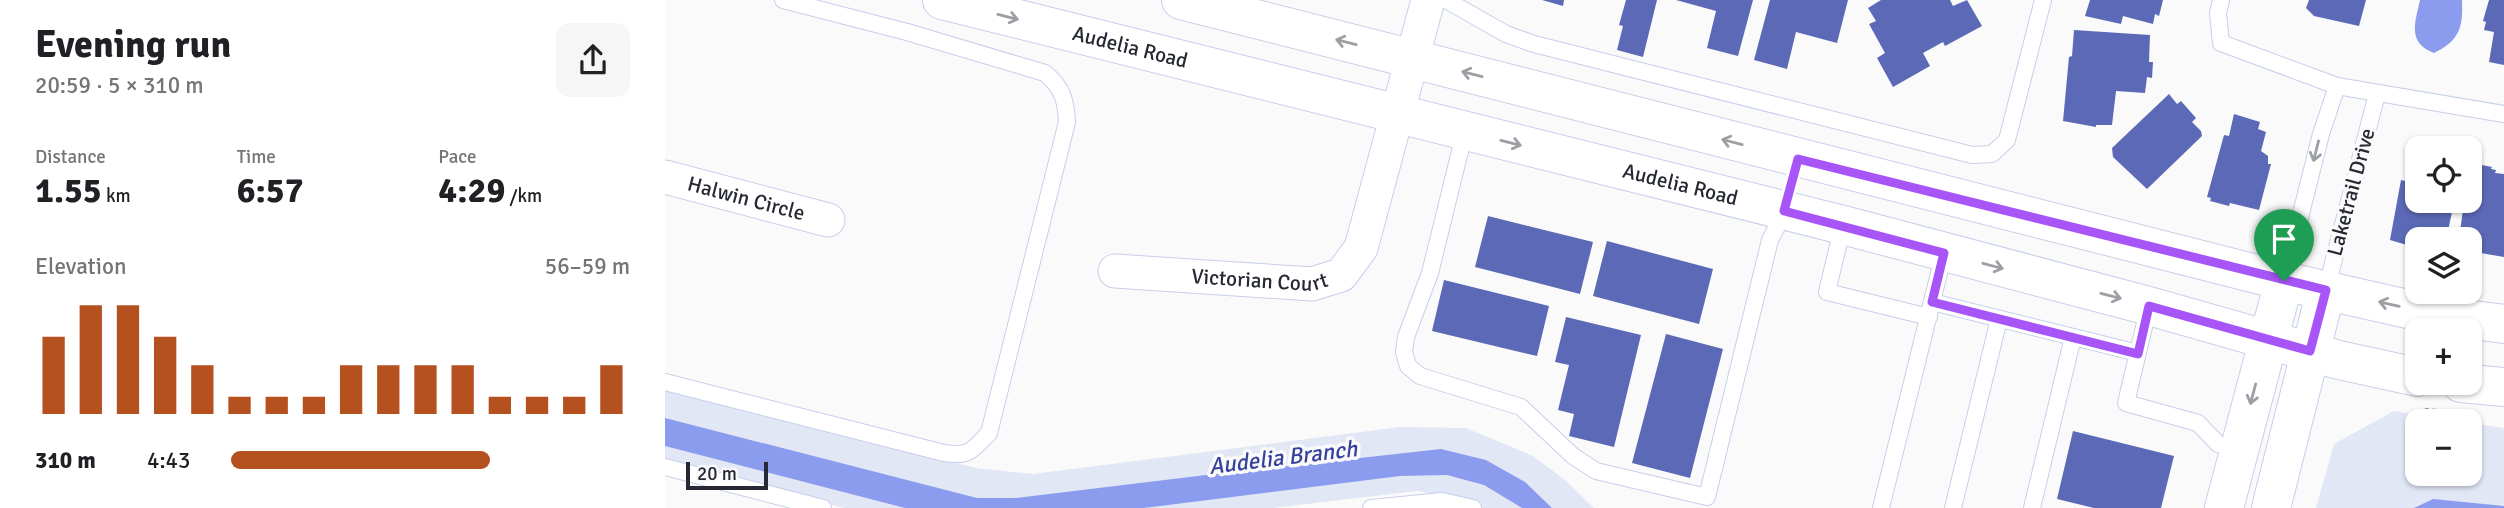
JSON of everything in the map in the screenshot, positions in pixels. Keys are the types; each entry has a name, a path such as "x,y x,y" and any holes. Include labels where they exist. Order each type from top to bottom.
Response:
{"main road":[{"name":"Audelia Road","path":"942,0 1843,225 2269,338 2339,360 2405,374"},
{"path":"1181,0 2284,281 2434,315 2504,324"},
{"path":"1784,211 1798,159"},
{"path":"2224,508 2284,281"},
{"path":"2271,508 2326,290"},
{"path":"2482,385 2504,387"}],"street":[{"name":"Victorian Court","path":"1115,271 1312,284 1341,275 1361,248 1428,0"},
{"name":"Halwin Circle","path":"665,177 828,220"}],"lane":[{"path":"665,382 961,456 973,450 989,433 1067,122 1066,102 1057,82 1045,73 907,32 783,0"},
{"path":"1446,0 1506,34 1534,44 1972,155 1992,154 2007,140 2043,0"},
{"path":"2221,0 2218,13 2221,43 2337,86 2504,114"},
{"name":"Laketrail Drive","path":"2284,281 2321,134 2337,86"},
{"name":"Laketrail Drive","path":"2326,290 2377,93"},
{"path":"1465,131 1430,273 1406,337 1404,352 1408,366 1420,376 1521,407 1573,456 1596,471 1707,497 1770,240 1784,211"},
{"path":"1843,225 1826,292 1999,319 2138,354"},
{"path":"1881,508 1944,253"},
{"path":"2149,306 2126,403 2198,422 2217,444 2238,450"},
{"path":"1953,508 1999,319"},
{"path":"2032,508 2073,337"},
{"path":"665,467 823,508"},
{"path":"1371,508 1442,501 1473,508"}],"shaded area":[{"path":"665,389 976,468 1033,474 1400,427 1466,428 1533,456 1565,480 1594,508 1482,508 1463,498 1417,491 1273,508 844,508 665,463"},
{"path":"2394,411 2405,413 2405,486 2482,486 2482,425 2504,428 2504,508 2316,508 2334,444"}],"water":[{"path":"2420,0 2462,0 2462,18 2455,38 2434,53 2425,49 2416,38 2415,24"},
{"path":"665,418 977,498 1015,498 1441,449 1486,460 1525,482 1552,508 1522,508 1484,485 1447,475 1400,476 1144,508 905,508 665,446"},
{"path":"2433,499 2504,506 2504,508 2414,508"}],"building":[{"path":"1542,0 1564,0 1563,6"},
{"path":"1626,0 1657,0 1643,57 1617,50 1623,26 1619,25"},
{"path":"1676,0 1753,0 1738,56 1707,48 1716,11"},
{"path":"1770,0 1848,0 1837,43 1796,32 1787,69 1754,60"},
{"path":"1881,0 1950,0 1953,6 1967,0 1982,26 1945,46 1943,42 1923,53 1930,66 1893,87 1877,58 1885,53 1869,24 1876,21 1868,8"},
{"path":"2090,0 2163,0 2159,16 2155,14 2153,24 2123,16 2121,24 2085,16"},
{"path":"2309,0 2366,0 2359,26 2314,16 2306,8"},
{"path":"2489,0 2504,0 2504,65 2489,62 2494,32 2484,30 2486,22 2483,21"},
{"path":"2074,30 2150,35 2149,62 2153,62 2152,78 2147,77 2145,93 2116,91 2112,125 2096,127 2063,121"},
{"path":"2169,94 2177,104 2181,101 2196,118 2192,122 2202,136 2147,189 2113,157 2112,148"},
{"path":"2234,114 2260,122 2258,129 2266,132 2261,151 2268,156 2268,164 2271,164 2259,210 2230,203 2229,206 2210,201 2211,198 2207,197 2224,135 2229,136"},
{"path":"2482,167 2492,167 2491,169 2496,170 2495,173 2504,174 2504,257 2482,253 2482,227 2461,227 2462,213 2482,213"},
{"path":"2401,180 2405,181 2405,213 2452,213 2449,227 2405,227 2405,244 2390,240"},
{"path":"1488,216 1593,242 1580,294 1475,267"},
{"path":"1607,241 1713,269 1699,324 1593,296"},
{"path":"1444,280 1549,306 1537,356 1432,331"},
{"path":"1566,317 1641,335 1614,447 1569,436 1574,414 1558,410 1569,365 1555,362"},
{"path":"1666,334 1723,349 1690,478 1632,463"},
{"path":"2073,431 2174,456 2161,508 2094,508 2057,499"}],"route":[{"path":"1798,159 2284,281 2326,290 2310,351 2149,306 2138,354 1932,302 1944,253 1784,211 1798,159"}],"water label":[{"name":"Audelia Branch","path":"1283,457"}]}
